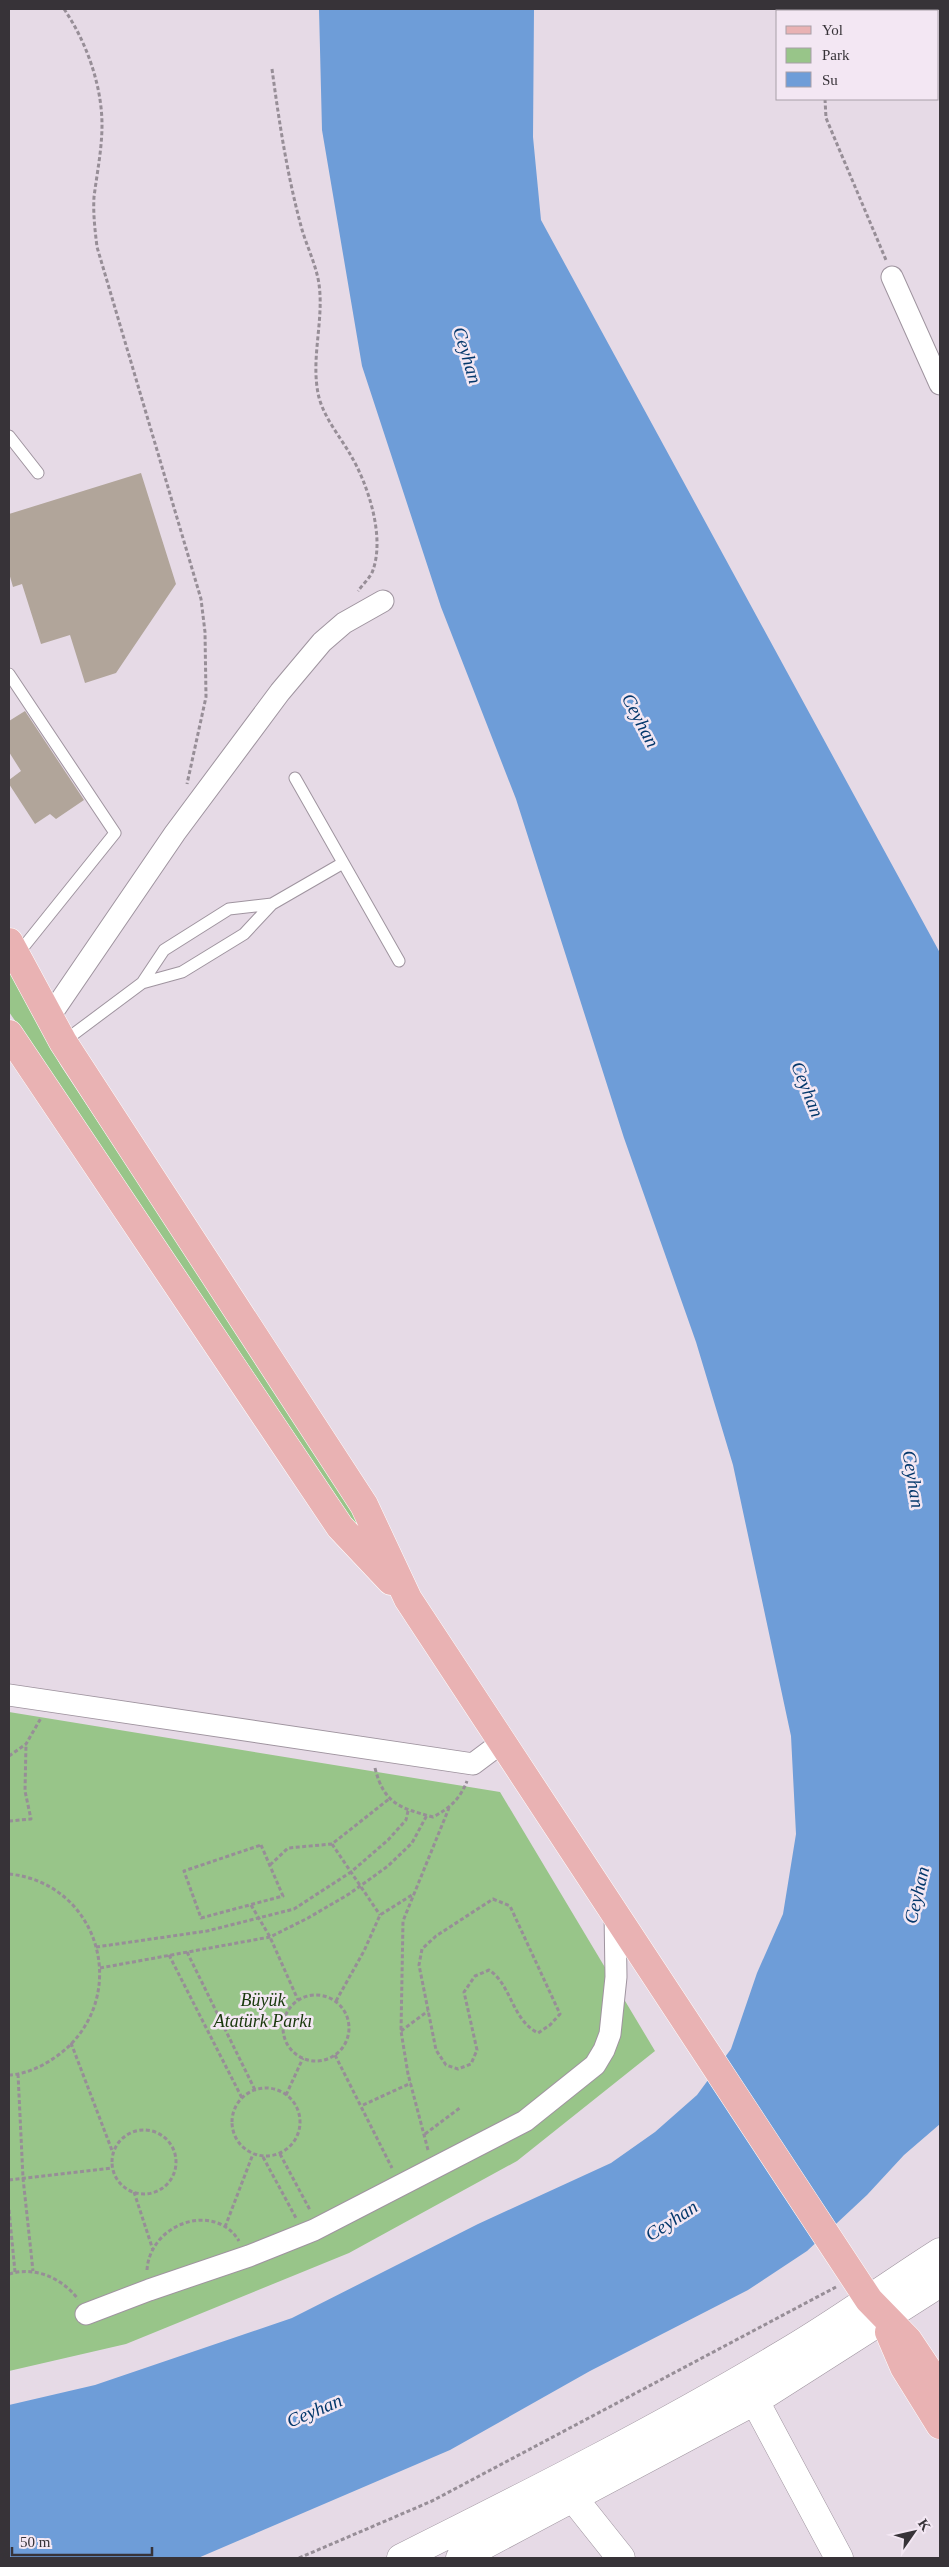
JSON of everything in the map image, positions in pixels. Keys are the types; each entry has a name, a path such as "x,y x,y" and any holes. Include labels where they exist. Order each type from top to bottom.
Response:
{"main road":[{"path":"12,950 63,1042 364,1505 408,1599 501,1743 651,1965 877,2310 898,2355 940,2425"},
{"path":"9,1034 340,1527 408,1599"},
{"path":"877,2310 908,2340 940,2388"}],"street":[{"path":"892,277 940,384"},
{"path":"50,1016 175,833 280,692 322,642 344,623 383,601"},
{"path":"9,1695 380,1752 473,1764 501,1743"},
{"path":"86,2314 249,2256 312,2230 401,2186 431,2168 525,2120 595,2066 610,2034 616,1977 615,1912"},
{"path":"460,2558 755,2401 877,2310 940,2252"},
{"path":"401,2558 609,2454 784,2354 877,2310 940,2283"},
{"path":"755,2401 839,2558"},
{"path":"574,2499 620,2558"}],"lane":[{"path":"9,436 38,473"},
{"path":"9,674 115,833 12,950"},
{"path":"295,778 399,961"},
{"path":"142,983 182,972 244,934 272,904 343,863"},
{"path":"63,1042 142,983 164,950 229,909 272,904"}],"path":[{"path":"64,9 93,70 102,124 94,198 96,247 201,599 206,651 206,697 186,787"},
{"path":"272,69 280,124 301,226 319,283 320,312 315,370 318,395 328,417 351,456 365,487 379,546 373,572 349,606 344,623"},
{"path":"825,100 826,118 892,277"},
{"path":"9,1756 26,1744 50,1702"},
{"path":"9,1821 31,1820 25,1791 26,1744"},
{"path":"380,1752 375,1767 379,1785 389,1799 408,1811 433,1817 450,1808"},
{"path":"431,2168 401,2031 403,1921 450,1808 462,1793 473,1764"},
{"path":"270,1866 288,1848 332,1844 389,1799"},
{"path":"96,1947 207,1931 294,1909 351,1872 388,1840 406,1820 408,1811"},
{"path":"100,1968 270,1937 308,1918 388,1866 412,1843 427,1815"},
{"path":"332,1844 380,1915"},
{"path":"261,1845 283,1896 251,1905 201,1918 184,1871 261,1845"},
{"path":"9,1874 28,1876 57,1890 78,1910 93,1935 100,1968 98,2000 82,2034 53,2061 18,2074 9,2075"},
{"path":"336,2001 364,1950 380,1915 413,1895"},
{"path":"493,1898 510,1906 560,2014 550,2025 538,2032 528,2028 518,2016 498,1977 489,1970 475,1976 464,1992 477,2050 471,2064 458,2068 446,2065 436,2050 428,2011 419,1965 422,1949 436,1936 493,1898"},
{"path":"251,1905 270,1937 298,2000"},
{"path":"187,1952 255,2090"},
{"path":"169,1955 242,2098"},
{"path":"320,1994 336,2001 346,2013 349,2029 344,2045 335,2055 317,2061 303,2058 286,2042 282,2025 287,2011 298,2000 320,1994"},
{"path":"401,2031 428,2011"},
{"path":"72,2044 113,2154"},
{"path":"335,2055 363,2105 401,2186"},
{"path":"286,2095 303,2058"},
{"path":"18,2074 23,2178 34,2271"},
{"path":"363,2105 411,2083"},
{"path":"274,2089 286,2095 294,2104 300,2116 299,2132 292,2145 280,2154 263,2157 254,2154 238,2142 232,2128 233,2113 242,2098 255,2090 274,2089"},
{"path":"425,2134 461,2107"},
{"path":"142,2130 160,2135 172,2147 175,2166 172,2176 162,2188 142,2194 127,2189 117,2180 112,2168 113,2154 118,2143 126,2136 142,2130"},
{"path":"225,2227 254,2154"},
{"path":"280,2154 312,2230"},
{"path":"263,2157 312,2230"},
{"path":"9,2180 112,2168"},
{"path":"134,2191 153,2250"},
{"path":"9,2210 15,2272"},
{"path":"149,2290 146,2279 148,2259 161,2236 181,2223 206,2220 225,2227 236,2236 249,2256"},
{"path":"9,2274 34,2271 56,2278 72,2290 86,2314"},
{"path":"299,2558 432,2501 854,2277"}],"green space":[{"path":"9,970 61,1066 365,1525 359,1530 9,1012"},
{"name":"Büyük Atatürk Parkı","path":"9,1712 500,1792 655,2051 517,2161 349,2253 126,2344 9,2371"}],"water":[{"name":"Ceyhan","path":"319,9 534,9 533,137 541,220 940,953 940,2124 904,2155 867,2195 807,2251 748,2290 590,2371 450,2450 198,2558 9,2558 9,2405 95,2385 292,2318 478,2224 611,2163 655,2132 697,2095 731,2049 757,1973 783,1914 796,1834 791,1736 733,1465 696,1342 624,1138 516,799 441,607 362,366 322,130"}],"building":[{"path":"141,473 176,584 116,673 85,683 70,635 41,644 22,584 13,587 9,573 9,514"},
{"path":"25,711 84,800 56,819 50,814 35,824 9,784 9,780 21,771 9,752 9,721"}]}
